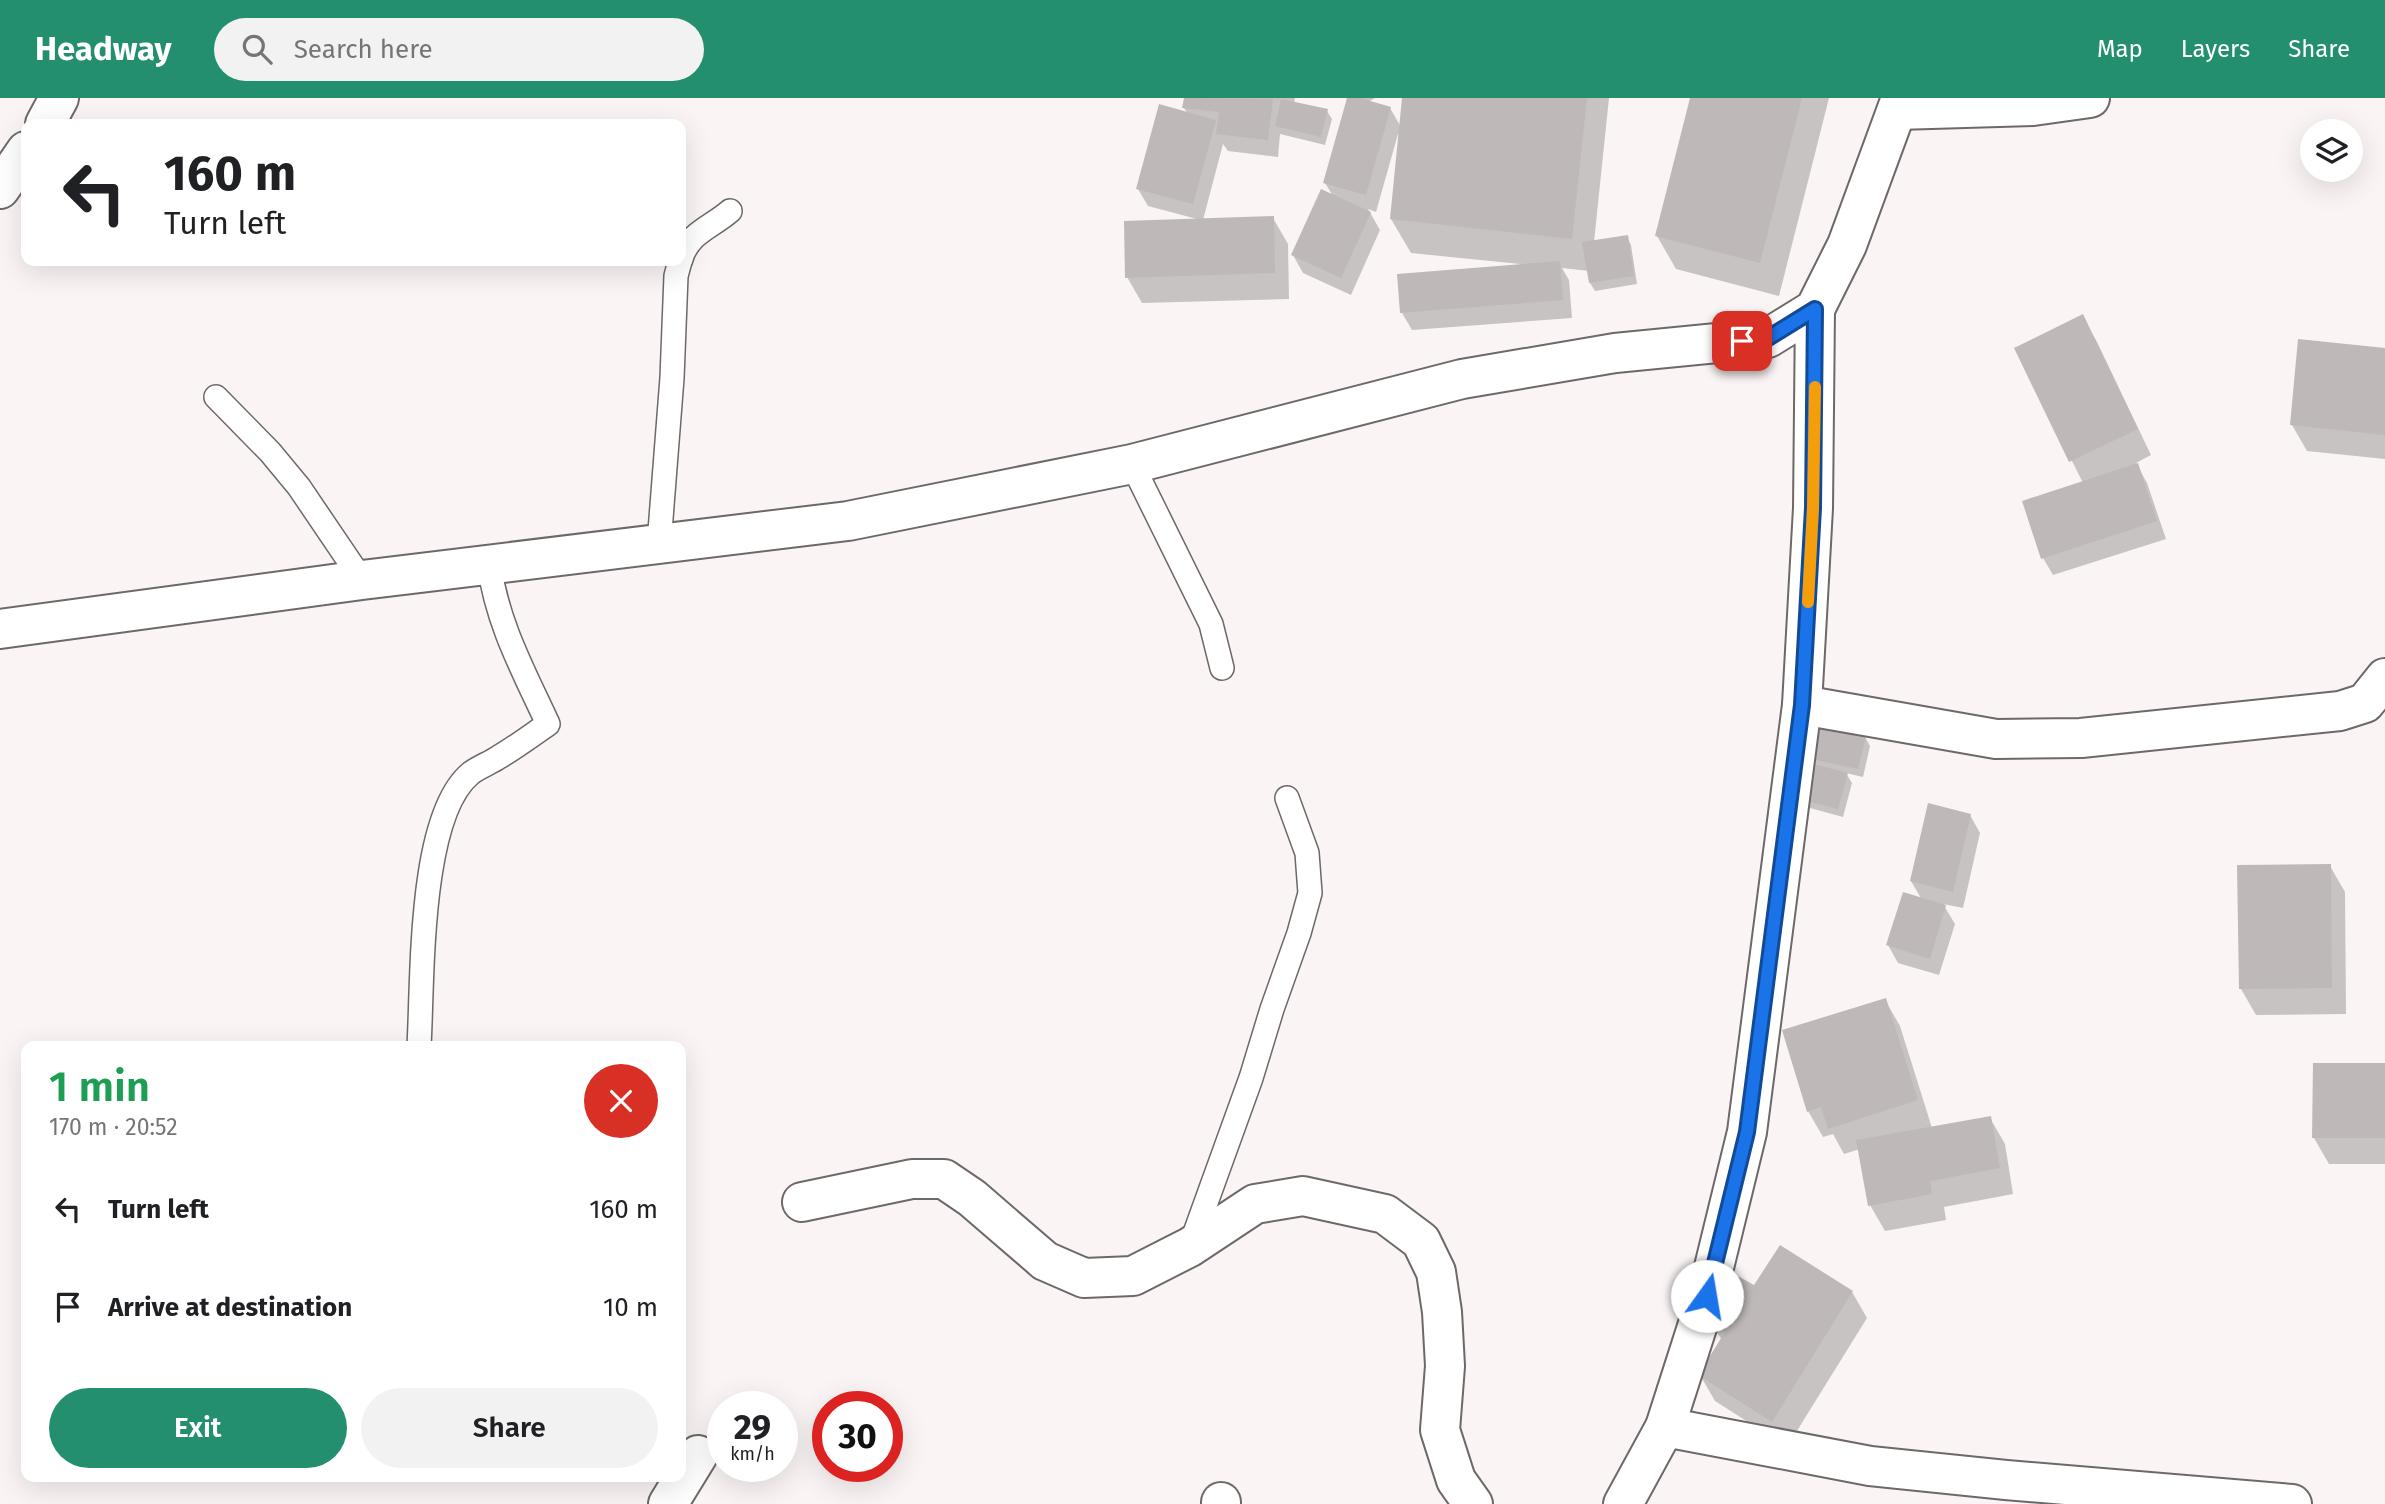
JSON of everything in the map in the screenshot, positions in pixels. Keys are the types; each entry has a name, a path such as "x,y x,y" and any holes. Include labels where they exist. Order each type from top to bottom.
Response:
{"street":[{"path":"48,119 60,98"},
{"path":"1623,1504 1665,1427 1707,1296 1747,1132 1802,705 1813,508 1815,309 1847,245 1899,104 2033,106 2090,98"},
{"path":"0,189 21,158"},
{"path":"0,629 362,580 848,521 1132,464 1462,379 1615,353 1768,338 1815,309"},
{"path":"1802,705 1996,739 2081,738 2260,722 2340,711 2365,703 2385,678"},
{"path":"802,1202 912,1179 944,1180 972,1198 1045,1261 1084,1278 1133,1276 1190,1247 1255,1203 1303,1196 1385,1214 1421,1241 1436,1272 1443,1312 1445,1366 1440,1430 1456,1480 1473,1504"},
{"path":"1665,1427 2006,1492 2292,1504"},
{"path":"686,1475 698,1455"},
{"path":"668,1504 681,1482"}],"lane":[{"path":"686,244 730,211"},
{"path":"659,544 678,266"},
{"path":"216,397 270,452 299,487 362,580"},
{"path":"1132,464 1211,624 1222,668"},
{"path":"419,1041 427,897 441,829 452,795 471,773 548,724 505,629 493,596 489,564"},
{"path":"1190,1247 1251,1078 1272,1009 1300,933 1310,893 1307,853 1287,798"}],"building":[{"path":"1184,98 1273,99 1268,140 1216,134 1219,112 1182,108"},
{"path":"1347,98 1360,98 1391,107 1366,195 1323,183"},
{"path":"1402,98 1587,98 1572,239 1390,219"},
{"path":"1690,98 1802,98 1760,263 1655,236"},
{"path":"1281,99 1328,109 1321,137 1275,126"},
{"path":"1159,104 1216,120 1193,204 1136,189"},
{"path":"1321,189 1371,212 1341,278 1291,255"},
{"path":"1274,216 1275,273 1125,278 1124,221"},
{"path":"1628,235 1634,276 1589,283 1582,242"},
{"path":"1560,261 1563,300 1400,313 1397,274"},
{"path":"2083,314 2138,429 2069,462 2014,348"},
{"path":"2298,339 2385,348 2385,435 2290,425"},
{"path":"2138,463 2157,521 2041,559 2022,501"},
{"path":"1814,724 1866,736 1858,769 1806,758"},
{"path":"1813,764 1848,773 1838,809 1803,800"},
{"path":"1928,803 1971,814 1953,892 1910,881"},
{"path":"2331,864 2332,988 2239,989 2237,865"},
{"path":"1903,892 1946,905 1930,959 1886,945"},
{"path":"1886,998 1918,1100 1828,1129 1821,1107 1807,1112 1782,1030"},
{"path":"2313,1063 2385,1063 2385,1138 2312,1138"},
{"path":"1991,1116 2000,1168 1930,1181 1932,1194 1868,1206 1856,1140"},
{"path":"1780,1245 1853,1291 1772,1422 1698,1375 1725,1332 1709,1323 1738,1276 1754,1285"}],"slow traffic":[{"path":"1808,602 1815,387"}],"route":[{"path":"1707,1296 1747,1132 1802,705 1813,508 1815,309 1768,338 1742,341"}]}
